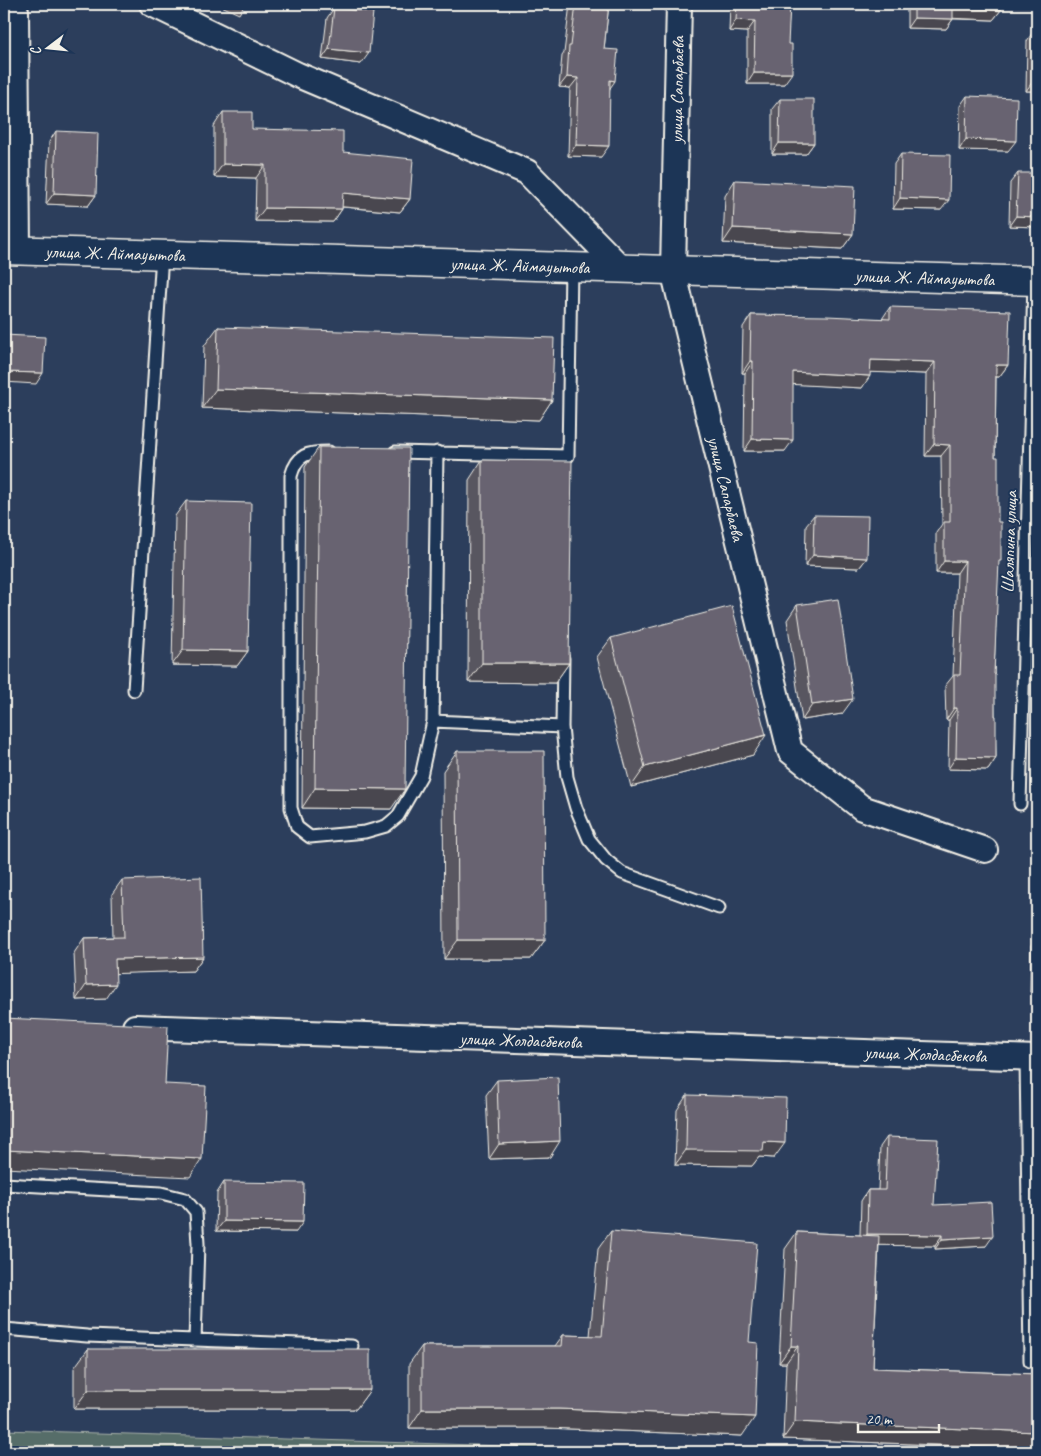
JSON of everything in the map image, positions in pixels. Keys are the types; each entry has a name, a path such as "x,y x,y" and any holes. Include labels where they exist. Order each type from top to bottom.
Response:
{"street":[{"path":"152,4 298,74 527,172 621,268"},
{"name":"улица Сапарбаева","path":"679,4 673,270 790,751 862,808 984,850"},
{"path":"11,250 16,11"},
{"name":"улица Ж. Аймауытова","path":"11,250 1036,281"},
{"name":"улица Жолдасбекова","path":"113,1027 1032,1058"}],"lane":[{"path":"134,690 162,254"},
{"path":"382,452 437,452 568,461 571,267"},
{"name":"Шаляпина улица","path":"1020,804 1036,281"},
{"path":"345,452 309,453 299,458 291,476 291,808 297,827 310,837 365,832 386,826 398,816 421,776 433,721 437,452"},
{"path":"564,649 562,727 568,777 576,808 589,839 606,860 622,873 718,908"},
{"path":"433,721 562,727"},
{"path":"1030,1361 1032,1058"},
{"path":"4,1184 161,1193 184,1199 196,1212 198,1244 195,1341"},
{"path":"4,1330 195,1341 352,1346"}],"green space":[{"path":"4,1430 692,1452 4,1452"}],"building":[{"path":"576,4 609,4 604,49 618,50 615,81 610,80 609,146 576,145 578,78 567,77 569,46 571,46"},
{"path":"737,4 790,4 788,44 792,44 792,73 754,73 755,21 736,20"},
{"path":"914,4 1001,4 1001,10 953,8 953,19 914,18"},
{"path":"334,8 373,12 369,53 329,49"},
{"path":"1034,30 1037,30 1037,81 1033,81"},
{"path":"967,96 1017,98 1016,141 966,139"},
{"path":"780,99 814,99 814,143 779,143"},
{"path":"223,112 252,112 252,129 343,131 343,152 413,159 410,199 343,193 342,209 265,208 265,165 223,164"},
{"path":"56,131 98,133 96,195 54,193"},
{"path":"901,154 950,155 949,200 900,198"},
{"path":"1018,173 1037,173 1037,217 1016,216"},
{"path":"735,180 855,186 853,234 733,228"},
{"path":"890,307 1010,311 1008,365 996,365 995,457 998,457 998,522 1001,522 1001,561 999,561 994,674 996,758 956,757 957,708 954,708 954,675 960,675 965,561 944,561 944,522 950,522 950,445 934,444 935,362 871,360 870,376 793,372 793,440 752,439 753,361 750,361 751,315 890,319"},
{"path":"218,327 554,338 552,400 216,389"},
{"path":"4,335 45,337 43,373 4,372"},
{"path":"319,447 409,448 405,789 315,788"},
{"path":"482,460 572,461 569,663 482,663"},
{"path":"186,501 251,503 248,651 183,650"},
{"path":"814,515 868,516 867,558 813,555"},
{"path":"838,599 853,699 812,705 797,605"},
{"path":"732,606 766,735 645,767 611,638"},
{"path":"457,751 544,751 545,940 458,940"},
{"path":"201,877 203,957 115,959 116,984 86,985 84,938 124,937 122,880"},
{"path":"4,1018 168,1026 165,1084 206,1086 202,1159 4,1150"},
{"path":"558,1077 560,1141 499,1144 497,1080"},
{"path":"687,1095 786,1098 785,1143 764,1142 763,1151 686,1150"},
{"path":"887,1137 938,1139 934,1205 991,1202 993,1236 942,1239 942,1235 867,1234 868,1190 885,1190"},
{"path":"224,1182 304,1183 303,1222 224,1221"},
{"path":"611,1231 757,1243 749,1342 758,1343 755,1417 559,1409 422,1409 422,1346 562,1346 563,1335 602,1336"},
{"path":"797,1232 879,1236 873,1368 1037,1374 1037,1432 795,1422 798,1346 791,1346"},
{"path":"88,1349 370,1349 370,1390 88,1390"}]}
